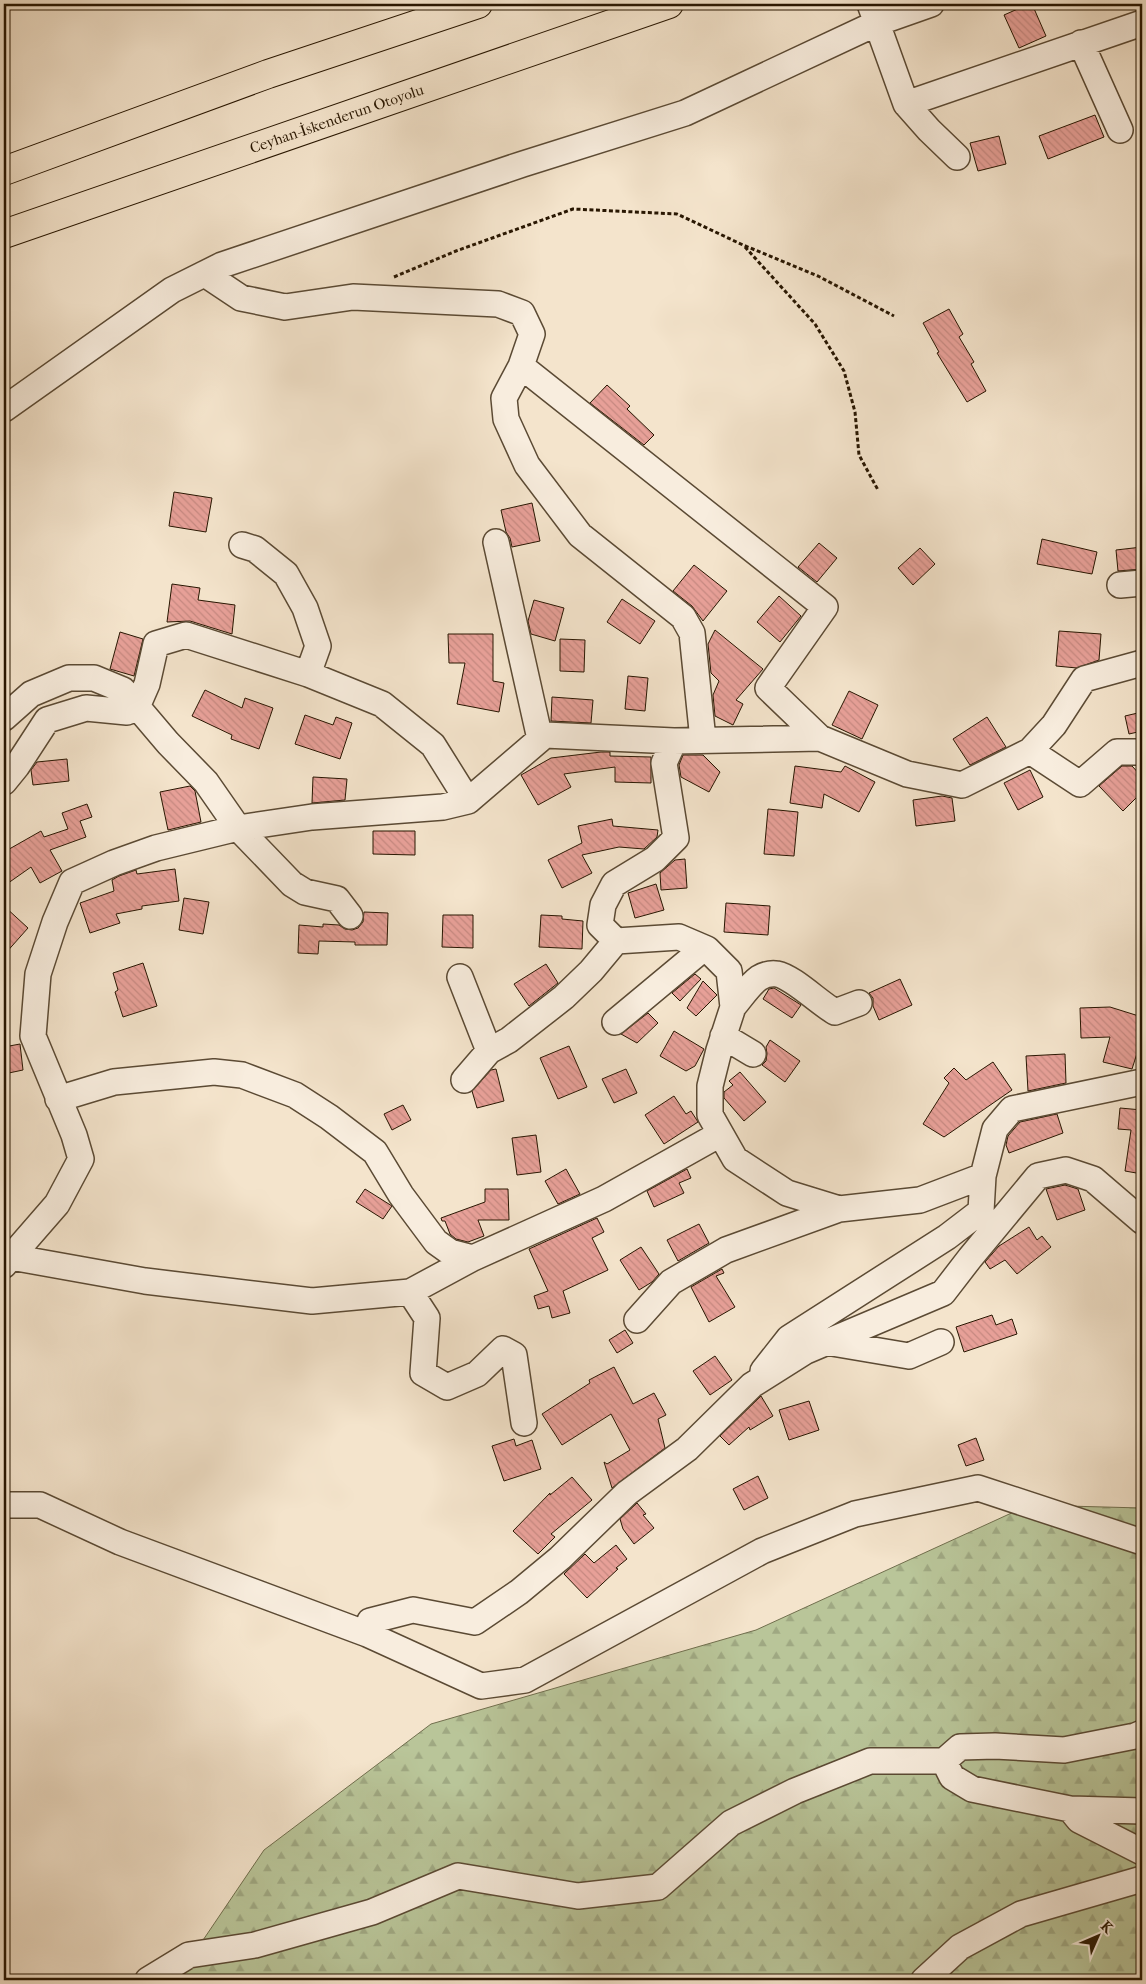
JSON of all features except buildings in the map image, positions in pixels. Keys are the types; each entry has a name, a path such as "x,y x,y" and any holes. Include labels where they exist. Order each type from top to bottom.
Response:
{"highway":[{"path":"4,170 325,54 457,4"},
{"path":"325,54 478,4"},
{"name":"Ceyhan-İskenderun Otoyolu","path":"4,234 669,4"}],"street":[{"path":"4,409 172,290 222,265 685,113 874,14 931,4"},
{"path":"874,14 906,104 957,157"},
{"path":"906,104 1142,23"},
{"path":"1081,43 1120,130"},
{"path":"205,274 241,298 285,307 353,296 498,304 522,313 532,334 521,366 504,398 506,419 527,464 580,536 683,617 692,633 703,740"},
{"path":"521,366 825,607 768,688 820,738 907,774 962,785 1030,751 1054,725 1084,679 1142,663"},
{"path":"496,542 540,739"},
{"path":"242,545 255,549 286,574 305,608 318,646 308,674"},
{"path":"4,782 17,766 47,720 86,708 127,712 138,707 147,684 156,644 186,635 308,674 382,704 433,745 468,801"},
{"path":"4,718 31,694 69,678 94,678 123,690 206,782 238,828 292,884 305,892 337,899 350,916"},
{"path":"8,1261 57,1204 81,1158 74,1135 33,1036 38,974 55,922 72,882 114,863 156,848 238,828 312,817 443,807 468,801 544,736 674,741 820,738"},
{"path":"616,941 600,925 603,905 614,884 655,859 676,838 664,763 674,741"},
{"path":"1030,751 1080,784 1117,752 1142,752"},
{"path":"464,1080 489,1051 509,1040 564,997 616,941 679,937 704,948 729,971 733,1007"},
{"path":"616,1022 704,948"},
{"path":"839,1210 787,1193 735,1160 710,1115 710,1086 733,1007 757,979 766,974 777,974 787,978 825,1007 835,1012 859,1003"},
{"path":"460,977 489,1051"},
{"path":"724,1036 753,1054"},
{"path":"58,1099 114,1082 214,1072 242,1075 295,1095 330,1116 375,1152 401,1195 436,1242 450,1252 473,1258"},
{"path":"367,1634 370,1621 414,1610 475,1622 519,1592 560,1558 627,1493 687,1449 752,1384 789,1338 947,1237 980,1211 983,1176 996,1129 1012,1109 1142,1082"},
{"path":"8,1261 145,1281 312,1301 410,1292 473,1258 604,1199 720,1134"},
{"path":"752,1384 806,1351 943,1293 1038,1176 1066,1170 1093,1179 1142,1221"},
{"path":"637,1320 671,1282 726,1250 839,1210 920,1200 983,1176"},
{"path":"410,1292 427,1318 423,1374 447,1387 478,1374 503,1349 514,1355 524,1423"},
{"path":"826,1342 909,1356 942,1342"},
{"path":"4,1505 40,1505 120,1542 367,1634 481,1686 525,1680 762,1551 855,1514 978,1488 1142,1542"},
{"path":"148,1980 189,1954 255,1944 372,1912 458,1876 578,1896 658,1887 731,1823 795,1790 870,1761 944,1761 960,1747 995,1746 1064,1750 1135,1736 1142,1732"},
{"path":"944,1761 952,1777 972,1789 1070,1809 1142,1811"},
{"path":"1070,1809 1078,1820 1142,1852"},
{"path":"924,1980 960,1947 1021,1914 1142,1879"}],"path":[{"path":"392,278 456,251 573,209 677,214 743,245 818,276 894,316"},
{"path":"743,245 815,324 844,371 855,412 859,455 878,490"}],"green space":[{"path":"1029,1505 1142,1508 1142,1980 176,1980 264,1850 431,1724 756,1630"}]}
